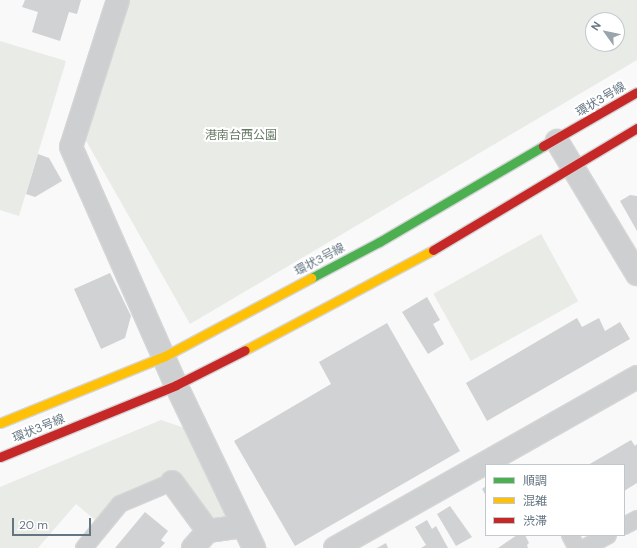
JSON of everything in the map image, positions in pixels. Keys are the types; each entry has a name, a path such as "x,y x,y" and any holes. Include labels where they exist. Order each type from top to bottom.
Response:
{"street":[{"path":"118,0 71,147 165,356 176,385 254,548"},
{"name":"環状3号線","path":"0,423 165,356 379,242 557,141 637,92"},
{"name":"環状3号線","path":"0,457 176,385 405,267 637,128"},
{"path":"557,141 574,165 637,274"},
{"path":"335,548 637,377"},
{"path":"172,482 208,531"},
{"path":"193,548 208,531 243,526"}],"lane":[{"path":"84,548 120,504 172,482"},
{"path":"625,525 637,519"},
{"path":"571,536 578,548"},
{"path":"584,548 606,536"}],"green space":[{"name":"港南台西公園","path":"123,0 637,0 637,60 190,324 80,130"},
{"path":"0,41 66,61 19,216 0,210"},
{"path":"541,234 578,301 471,361 433,294"},
{"path":"161,420 199,433 243,526 205,533 172,482 120,504 102,526 76,504 38,548 0,548 0,487"}],"building":[{"path":"25,0 81,0 77,14 69,12 60,41 32,32 38,12 22,7"},
{"path":"38,154 49,158 62,181 35,197 26,194"},
{"path":"630,195 637,196 637,231 620,201"},
{"path":"110,273 131,316 125,338 101,349 74,289"},
{"path":"427,297 440,320 433,324 444,344 428,354 402,312"},
{"path":"577,318 582,327 599,318 605,331 620,322 630,339 487,421 466,383"},
{"path":"387,323 460,451 295,546 234,441 331,384 319,362"},
{"path":"631,440 635,446 637,444 637,483 625,490 625,464 590,464"},
{"path":"485,487 485,494 482,489"},
{"path":"450,506 472,537 456,546 437,514"},
{"path":"145,512 168,531 161,540 165,543 160,548 115,548"},
{"path":"427,520 432,529 436,526 448,548 421,548 426,545 415,527"},
{"path":"516,536 526,536 529,543 527,545 528,548 498,548"},
{"path":"386,543 388,548 377,548"}],"traffic: fast":[{"path":"311,278 379,242 543,146"}],"traffic: slow":[{"path":"245,350 433,250"},
{"path":"0,423 165,356 311,278"}],"traffic: jam":[{"path":"543,146 637,92"},
{"path":"433,250 637,128"},
{"path":"0,457 176,385 245,350"}]}
